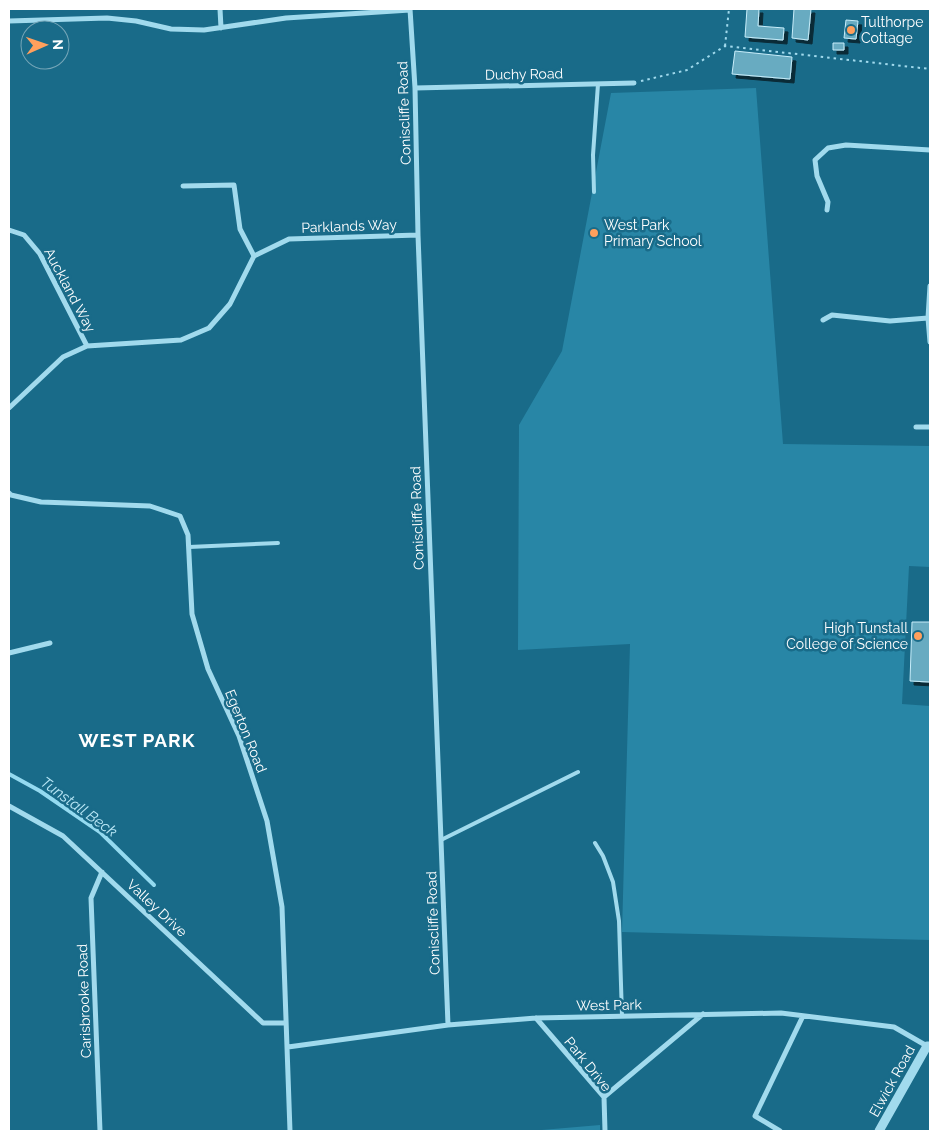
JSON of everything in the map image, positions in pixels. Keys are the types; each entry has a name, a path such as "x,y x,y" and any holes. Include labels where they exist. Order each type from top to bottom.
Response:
{"street":[{"path":"220,9 221,28"},
{"path":"9,21 107,18 136,21 171,29 221,28 286,18 410,9"},
{"name":"Coniscliffe Road","path":"410,9 415,88 418,235 448,1025"},
{"name":"Duchy Road","path":"415,88 634,83"},
{"path":"827,210 828,202 817,176 815,160 828,148 846,145 930,150"},
{"path":"9,408 63,357 87,346 181,340 209,328 230,304 254,256 240,229 234,185 183,186"},
{"name":"Auckland Way","path":"9,230 24,235 40,254 87,346"},
{"name":"Parklands Way","path":"254,256 289,239 418,235"},
{"path":"930,286 928,318 930,342"},
{"path":"823,320 832,315 890,321 928,318"},
{"path":"916,427 930,427"},
{"name":"Egerton Road","path":"9,493 11,496 41,502 150,506 180,516 188,535 192,614 208,669 239,736 267,822 282,907 290,1131"},
{"path":"9,653 50,644"},
{"name":"Valley Drive","path":"9,806 63,836 263,1023 286,1023"},
{"name":"Carisbrooke Road","path":"100,1131 91,898 102,872"},
{"name":"West Park","path":"288,1047 448,1025 536,1018 781,1013 894,1028 929,1046"},
{"path":"604,1096 703,1014"},
{"path":"780,1131 755,1116 803,1016"},
{"name":"Park Drive","path":"536,1018 604,1096 605,1131"},
{"name":"Elwick Road","path":"879,1131 929,1046"}],"lane":[{"path":"594,192 593,155 598,84"},
{"path":"189,547 278,543"},
{"path":"441,840 578,772"},
{"path":"594,843 603,856 613,882 619,921 622,1016"}],"path":[{"path":"725,46 729,9"},
{"path":"634,83 687,70 725,46 930,69"}],"shaded area":[{"path":"756,88 783,444 930,446 930,567 909,566 902,704 930,706 930,940 622,932 630,644 518,650 519,425 562,351 611,93"},
{"path":"600,1125 600,1131 530,1131"}],"building":[{"path":"747,9 759,9 758,26 784,28 783,40 745,37"},
{"path":"794,9 811,9 808,40 792,38"},
{"name":"Tulthorpe Cottage","path":"846,20 858,21 856,39 844,38"},
{"path":"833,43 844,43 844,50 833,50"},
{"path":"735,51 792,57 790,79 732,74"},
{"path":"912,622 930,622 930,682 910,681"}],"waterway":[{"name":"Tunstall Beck","path":"9,774 40,791 100,832 154,885"}],"place":[{"name":"Tulthorpe Cottage","path":"851,30"},
{"name":"West Park Primary School","path":"594,233"},
{"name":"High Tunstall College of Science","path":"918,636"}],"district":[{"name":"WEST PARK","path":"137,740"}]}
